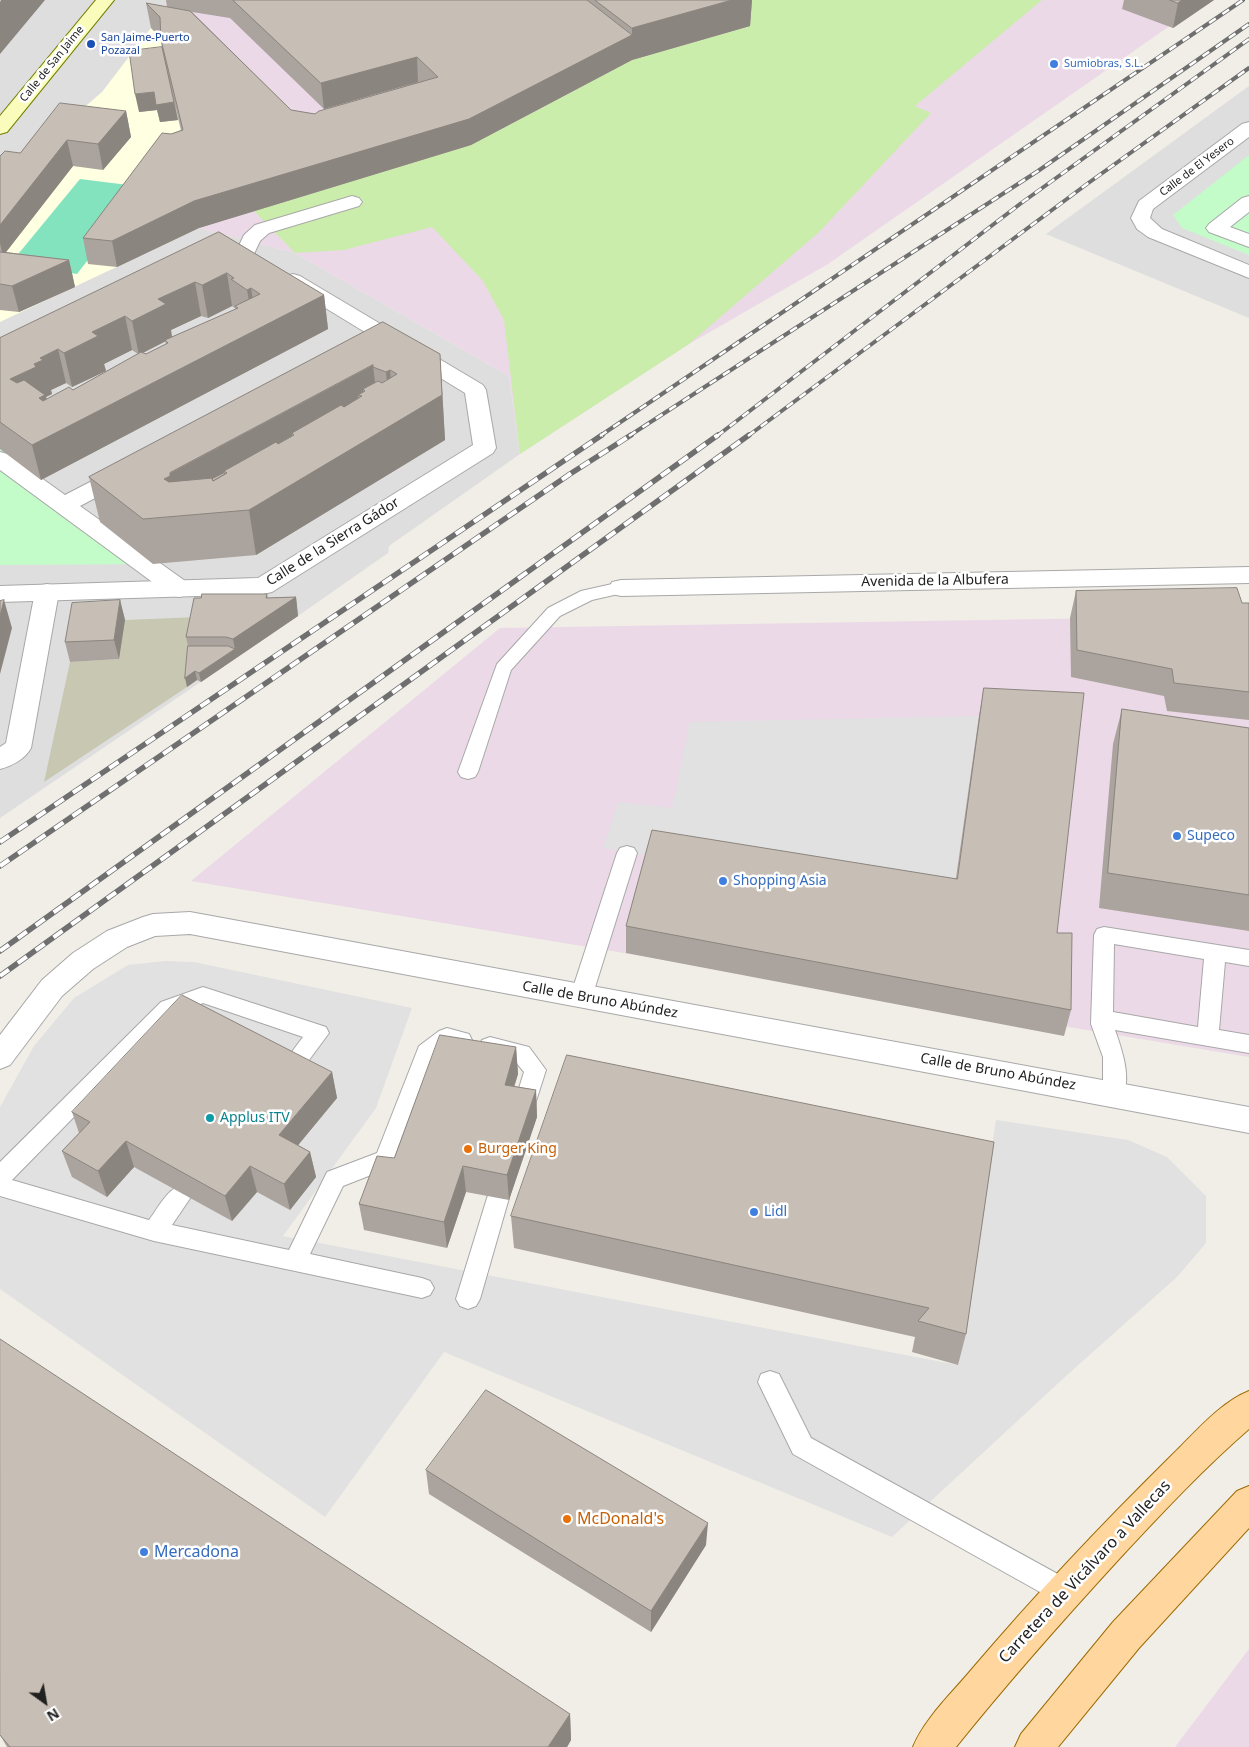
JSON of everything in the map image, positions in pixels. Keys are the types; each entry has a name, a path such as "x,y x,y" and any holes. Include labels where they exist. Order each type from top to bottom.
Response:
{"main road":[{"name":"Calle de San Jaime","path":"0,128 105,0"},
{"name":"Carretera de Vicálvaro a Vallecas","path":"932,1747 971,1698 1065,1592 1163,1487 1249,1407"},
{"path":"1034,1747 1126,1635 1249,1504"}],"street":[{"name":"Calle de El Yesero","path":"1249,128 1146,205 1140,212 1140,220 1145,227 1249,272"},
{"name":"Calle de la Sierra Gádor","path":"0,594 263,586 485,448 475,390 383,333 252,258 250,239 262,229 352,202"},
{"path":"1249,202 1216,228 1249,242"},
{"path":"357,347 383,333"},
{"path":"0,459 179,589"},
{"path":"63,506 141,464"},
{"name":"Avenida de la Albufera","path":"621,588 1249,575"},
{"path":"0,760 18,748 48,592"},
{"name":"Calle de Bruno Abúndez","path":"0,1057 52,988 77,966 117,939 153,925 190,923 581,997 1114,1093 1249,1120"}],"lane":[{"path":"468,772 504,668 554,612 587,595 621,588"},
{"path":"581,997 627,853"},
{"path":"1114,1093 1114,1057 1102,1024 1104,935 1249,958"},
{"path":"1208,1037 1215,952"},
{"path":"0,1177 168,1008 204,995 318,1033 287,1073"},
{"path":"1102,1019 1248,1044"},
{"path":"296,1260 335,1179 386,1159 427,1052 447,1037 521,1053 535,1070 522,1114"},
{"path":"0,1186 154,1231 422,1288"},
{"path":"154,1231 182,1194"},
{"path":"468,1299 498,1198"},
{"path":"770,1382 802,1446 1065,1592"}],"shaded area":[{"path":"0,0 168,0 199,228 295,253 509,376 520,454 389,546 388,553 298,616 0,818"},
{"path":"168,0 1207,0 828,264 689,344 520,454 509,376 295,253 199,228 187,156 165,65 151,28"},
{"path":"151,28 164,42 165,65 187,156 199,228 0,322 0,180 102,92"},
{"path":"1249,86 1249,318 1046,234"},
{"path":"1229,616 1249,631 1249,1057 191,881 500,628"},
{"path":"198,617 190,656 187,687 44,782 70,662 119,659 125,620"},
{"path":"979,716 952,906 603,848 618,802 672,808 690,722"},
{"path":"165,961 194,962 412,1008 376,1108 283,1236 958,1365 996,1120 1128,1140 1167,1157 1206,1196 1206,1243 1177,1277 1066,1376 892,1537 444,1352 325,1517 0,1289 0,1107 34,1046 74,998 128,965"},
{"path":"1249,1649 1249,1747 1175,1747"}],"green space":[{"path":"715,0 1042,0 915,106 931,113 818,233 689,344 520,454 504,320 483,281 432,227 344,250 295,253 254,211 471,145 632,60 750,26"},
{"path":"1249,155 1249,255 1182,228 1173,215"},
{"path":"80,179 144,187 77,274 10,264"},
{"path":"0,449 153,564 0,565"}],"building":[{"path":"233,0 587,0 632,35 469,119 194,201 112,241 83,238 162,133 171,134 183,130 161,40 160,17 146,3 190,11 291,110 315,114 319,111 438,77 417,57 321,83"},
{"path":"595,0 732,0 632,28"},
{"path":"1170,0 1182,0 1178,3"},
{"path":"162,47 174,102 156,105 154,92 135,94 129,51"},
{"path":"60,103 126,111 98,144 67,140 0,225 0,156 5,151 20,153"},
{"path":"219,232 324,295 32,445 0,422 0,338","holes":["227,273 234,278 231,279 247,290 251,288 260,294 235,306 238,308 165,340 168,343 146,354 141,352 73,390 69,387 43,401 39,398 45,395 24,380 17,383 10,379 36,367 34,364 43,360 40,358 58,349 64,353 98,336 92,332 125,316 132,321 166,304 158,299 195,282 202,285"]},
{"path":"0,252 69,260 12,286 0,284"},
{"path":"383,322 440,354 442,395 249,510 143,519 89,477","holes":["373,365 373,367 386,372 390,370 397,374 382,383 378,381 363,389 365,391 358,395 362,396 344,407 341,405 292,433 294,435 278,444 276,442 224,471 227,473 213,481 212,478 169,482 164,479 170,476 170,473"]},
{"path":"225,474 213,481 212,479"},
{"path":"1237,588 1242,603 1249,603 1249,692 1174,683 1172,669 1077,650 1076,591"},
{"path":"202,594 267,594 266,598 296,597 233,639 226,637 186,637 194,598 201,598"},
{"path":"4,600 0,616 0,601"},
{"path":"120,600 114,640 65,642 72,603"},
{"path":"188,646 228,646 235,649 199,673 195,671 185,678"},
{"name":"Shopping Asia","path":"984,688 1084,693 1057,933 1072,933 1071,1010 626,926 652,830 957,879"},
{"name":"Supeco","path":"1122,709 1249,728 1249,895 1108,873"},
{"name":"Applus ITV","path":"182,995 332,1072 279,1135 310,1152 284,1184 250,1166 225,1196 126,1141 98,1171 62,1151 90,1122 72,1112"},
{"name":"Burger King","path":"440,1035 516,1047 505,1085 536,1090 507,1175 463,1166 444,1222 359,1204 377,1156 394,1158"},
{"name":"Lidl","path":"567,1055 994,1142 966,1334 918,1321 929,1308 511,1216"},
{"name":"Mercadona","path":"0,1339 570,1714 548,1747 10,1747 0,1735"},
{"name":"McDonald's","path":"486,1390 708,1523 651,1611 426,1470"}],"railway":[{"path":"600,436 1243,0"},
{"path":"629,436 1038,171 1249,24"},
{"path":"717,436 1020,204 1249,39"},
{"path":"748,436 1087,184 1249,68"},
{"path":"0,842 602,435"},
{"path":"0,866 570,474 631,435"},
{"path":"0,951 718,435"},
{"path":"0,976 749,435"}],"place":[{"name":"San Jaime-Puerto Pozazal","path":"91,44"},
{"name":"Sumiobras, S.L.","path":"1054,64"},
{"name":"Supeco","path":"1177,836"},
{"name":"Shopping Asia","path":"723,881"},
{"name":"Applus ITV","path":"210,1118"},
{"name":"Burger King","path":"468,1149"},
{"name":"Lidl","path":"754,1212"},
{"name":"McDonald's","path":"567,1519"},
{"name":"Mercadona","path":"144,1552"}]}
